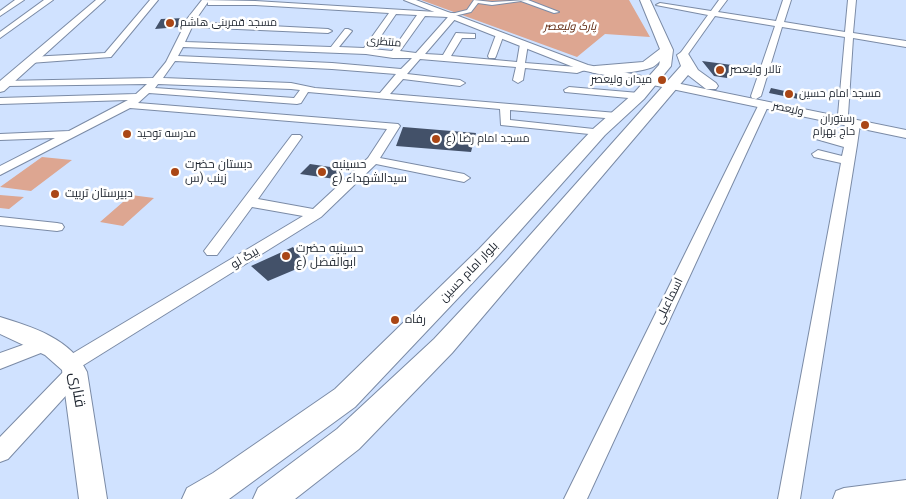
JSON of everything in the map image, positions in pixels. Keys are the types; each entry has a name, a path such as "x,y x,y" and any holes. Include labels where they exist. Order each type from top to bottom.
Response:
{"main road":[{"path":"654,2 667,22"},
{"path":"269,499 348,439 443,346 515,266 665,73 654,2"},
{"path":"594,70 622,69 647,65 665,73"},
{"path":"594,70 694,74 710,89"},
{"name":"بلوار امام حسین","path":"198,499 224,484 345,398 487,254 599,132 665,73"},
{"path":"487,254 515,266"}],"street":[{"path":"0,14 20,0"},
{"path":"0,36 49,0"},
{"path":"2,82 100,0"},
{"path":"30,60 108,55 154,0"},
{"path":"288,14 308,0"},
{"path":"337,11 352,0"},
{"name":"ولیعصر","path":"408,0 594,70 665,73 710,89 848,119 906,134"},
{"path":"0,171 128,105 143,94 158,81 180,44 187,24 209,1 256,2 337,11 390,9 451,16 469,11 477,0 492,4 522,0 556,12"},
{"path":"569,90 665,73 723,0"},
{"name":"اسماعیلی","path":"574,499 760,100 787,0"},
{"path":"789,499 850,153 848,119 852,0"},
{"path":"242,12 256,2"},
{"path":"654,2 712,14 906,44"},
{"path":"366,51 390,9"},
{"path":"357,19 365,10"},
{"path":"393,54 422,14"},
{"path":"128,105 360,109 382,97 400,74 419,56 451,16"},
{"path":"187,24 328,31"},
{"path":"333,50 348,31"},
{"path":"492,56 500,34"},
{"path":"445,59 457,39 472,40"},
{"name":"منتظری","path":"180,44 366,51 520,66 594,70"},
{"path":"518,80 524,44"},
{"path":"171,58 332,66 460,83"},
{"path":"2,82 158,81 306,88 360,109"},
{"path":"0,101 143,94 297,101 306,88"},
{"path":"382,97 617,116"},
{"path":"505,107 505,123 599,132"},
{"name":"بیگ لو","path":"0,452 74,367 316,214 373,160 394,126 360,109"},
{"name":"ولیعصر","path":"848,119 906,126"},
{"path":"0,137 72,134"},
{"path":"212,251 296,137"},
{"path":"820,137 850,153"},
{"path":"818,154 850,153"},
{"path":"373,160 464,178"},
{"path":"249,202 316,214"},
{"path":"0,221 57,227"},
{"name":"قناری","path":"0,324 45,344 74,367 93,499"},
{"path":"0,361 45,344"},
{"path":"844,499 906,491"}],"green space":[{"name":"پارک ولیعصر","path":"421,0 629,0 650,37 605,34 577,57"},
{"path":"42,157 72,160 31,191 0,187"},
{"path":"0,195 24,197 9,209 0,208"},
{"path":"131,195 154,198 123,226 100,222"}],"building":[{"name":"مسجد قمربنی هاشم","path":"185,18 179,27 155,29 161,19"},
{"name":"تالار ولیعصر","path":"702,61 732,65 727,78 714,76"},
{"name":"مسجد امام حسین","path":"771,88 808,96 808,101 769,93"},
{"name":"مسجد امام رضا (ع","path":"403,127 476,133 471,152 396,146"},
{"name":"حسینیه سیدالشهداء (ع","path":"310,164 344,169 335,179 300,174"},
{"name":"حسینیه حضرت ابوالفضل (ع","path":"293,247 306,265 268,281 251,266"}],"place":[{"name":"مسجد قمربنی هاشم","path":"170,23"},
{"name":"تالار ولیعصر","path":"720,70"},
{"name":"میدان ولیعصر","path":"662,80"},
{"name":"مسجد امام حسین","path":"789,94"},
{"name":"رستوران حاج بهرام","path":"865,125"},
{"name":"مدرسه توحید","path":"127,134"},
{"name":"مسجد امام رضا (ع","path":"436,139"},
{"name":"دبستان حضرت زینب (س","path":"175,172"},
{"name":"حسینیه سیدالشهداء (ع","path":"322,172"},
{"name":"دبیرستان تربیت","path":"55,194"},
{"name":"حسینیه حضرت ابوالفضل (ع","path":"286,256"},
{"name":"رفاه","path":"395,320"}]}
